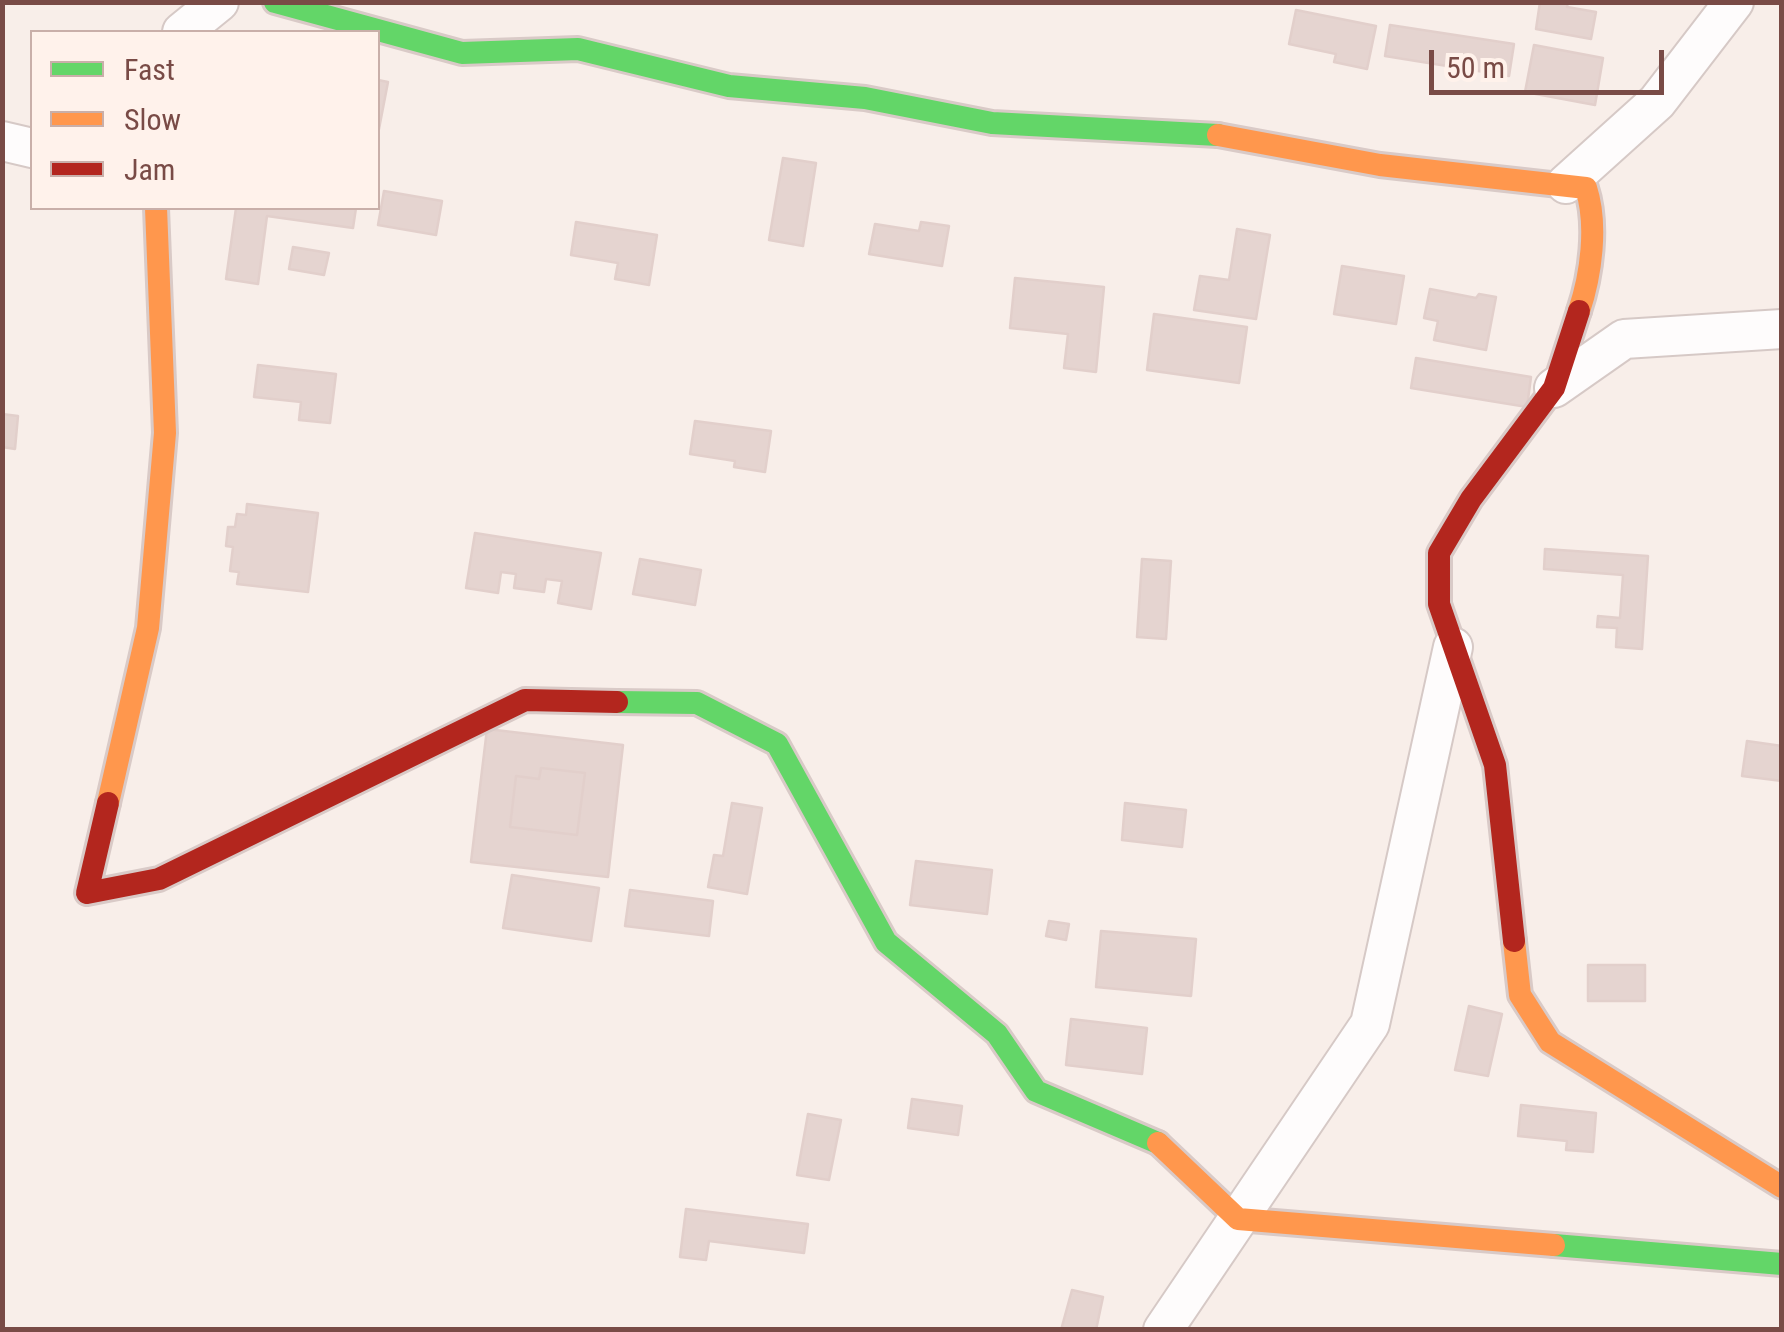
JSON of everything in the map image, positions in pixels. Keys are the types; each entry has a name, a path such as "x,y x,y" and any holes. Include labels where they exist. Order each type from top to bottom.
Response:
{"street":[{"path":"184,30 219,2"},
{"path":"275,2 378,30"},
{"path":"1566,184 1657,102 1734,2"},
{"path":"380,31 462,53 578,49 729,86 865,98 992,123 1228,134 1380,165 1586,188 1592,207 1587,287 1554,388 1472,499 1440,553 1440,604 1495,765 1520,995 1550,1042 1782,1187"},
{"path":"2,141 30,148"},
{"path":"156,210 164,432 148,628 87,893 159,880 525,700 697,703 778,744 886,942 997,1034 1036,1092 1161,1144 1238,1219 1782,1264"},
{"path":"1554,388 1624,339 1782,330"},
{"path":"1162,1330 1370,1024 1454,644"}],"building":[{"path":"1540,2 1568,2 1567,7 1596,12 1591,39 1536,29"},
{"path":"1296,10 1376,26 1367,69 1334,62 1336,54 1289,44"},
{"path":"1390,25 1514,44 1509,76 1385,56"},
{"path":"1534,45 1603,58 1595,105 1525,92"},
{"path":"380,80 388,82 380,124"},
{"path":"783,158 816,163 803,246 769,240"},
{"path":"384,191 442,201 436,235 378,225"},
{"path":"236,210 356,210 353,228 267,216 258,284 226,279"},
{"path":"576,222 657,235 649,285 615,279 618,263 571,255"},
{"path":"921,222 949,226 942,266 869,254 875,224 919,231"},
{"path":"1237,229 1270,235 1256,319 1194,310 1200,276 1229,280"},
{"path":"293,247 329,253 324,275 289,269"},
{"path":"1342,266 1404,276 1396,324 1334,314"},
{"path":"1015,278 1104,287 1096,372 1064,368 1068,334 1010,328"},
{"path":"1430,289 1476,298 1479,294 1496,297 1486,350 1434,340 1438,321 1424,318"},
{"path":"1154,314 1247,327 1239,383 1147,370"},
{"path":"1416,358 1531,377 1527,407 1411,388"},
{"path":"258,365 336,374 330,423 299,420 301,402 254,397"},
{"path":"2,414 18,416 15,449 2,447"},
{"path":"695,421 771,431 765,472 734,467 735,461 690,454"},
{"path":"247,504 318,513 308,592 237,584 239,572 230,571 233,547 226,546 228,527 235,527 237,514 246,515"},
{"path":"475,533 601,553 591,609 558,603 562,581 546,579 544,592 514,588 516,574 501,572 498,593 466,588"},
{"path":"1545,549 1648,556 1642,649 1616,647 1617,628 1597,627 1598,616 1620,618 1623,575 1544,569"},
{"path":"640,559 701,570 695,605 633,594"},
{"path":"1142,559 1171,561 1166,639 1137,637"},
{"path":"487,729 623,745 608,877 471,862","holes":["541,768 585,773 577,835 510,827 516,776 539,779"]},
{"path":"1747,741 1782,746 1782,781 1742,776"},
{"path":"541,768 585,773 577,835 510,827 516,776 539,779"},
{"path":"732,803 762,808 747,894 708,887 714,855 723,856"},
{"path":"1125,803 1186,810 1182,847 1122,840"},
{"path":"916,861 992,870 987,914 910,905"},
{"path":"512,875 599,888 591,941 503,928"},
{"path":"630,890 713,901 709,936 625,926"},
{"path":"1049,921 1069,924 1066,940 1046,936"},
{"path":"1101,931 1196,939 1191,996 1096,987"},
{"path":"1588,965 1645,965 1645,1001 1588,1001"},
{"path":"1469,1006 1502,1014 1488,1076 1455,1070"},
{"path":"1071,1019 1147,1028 1142,1074 1066,1065"},
{"path":"912,1099 962,1106 958,1135 908,1128"},
{"path":"1521,1105 1596,1113 1593,1152 1566,1150 1567,1141 1518,1136"},
{"path":"808,1114 841,1120 829,1180 797,1175"},
{"path":"686,1209 808,1224 804,1253 709,1241 706,1260 680,1257"},
{"path":"1072,1290 1103,1297 1096,1330 1061,1330"}],"traffic: fast":[{"path":"275,2 378,30"},
{"path":"380,31 462,53 578,49 729,86 865,98 992,123 1218,135"},
{"path":"617,702 697,703 777,744 886,942 997,1034 1036,1091 1158,1143"},
{"path":"1554,1245 1782,1264"}],"traffic: slow":[{"path":"1218,135 1380,165 1586,188 1592,218 1592,250 1579,311"},
{"path":"108,803 148,628 165,433 156,210"},
{"path":"1514,941 1520,995 1550,1042 1782,1187"},
{"path":"1158,1143 1238,1219 1554,1245"}],"traffic: jam":[{"path":"1514,941 1495,765 1439,604 1439,553 1471,499 1554,388 1579,311"},
{"path":"108,803 87,893 159,879 525,700 617,702"}]}
